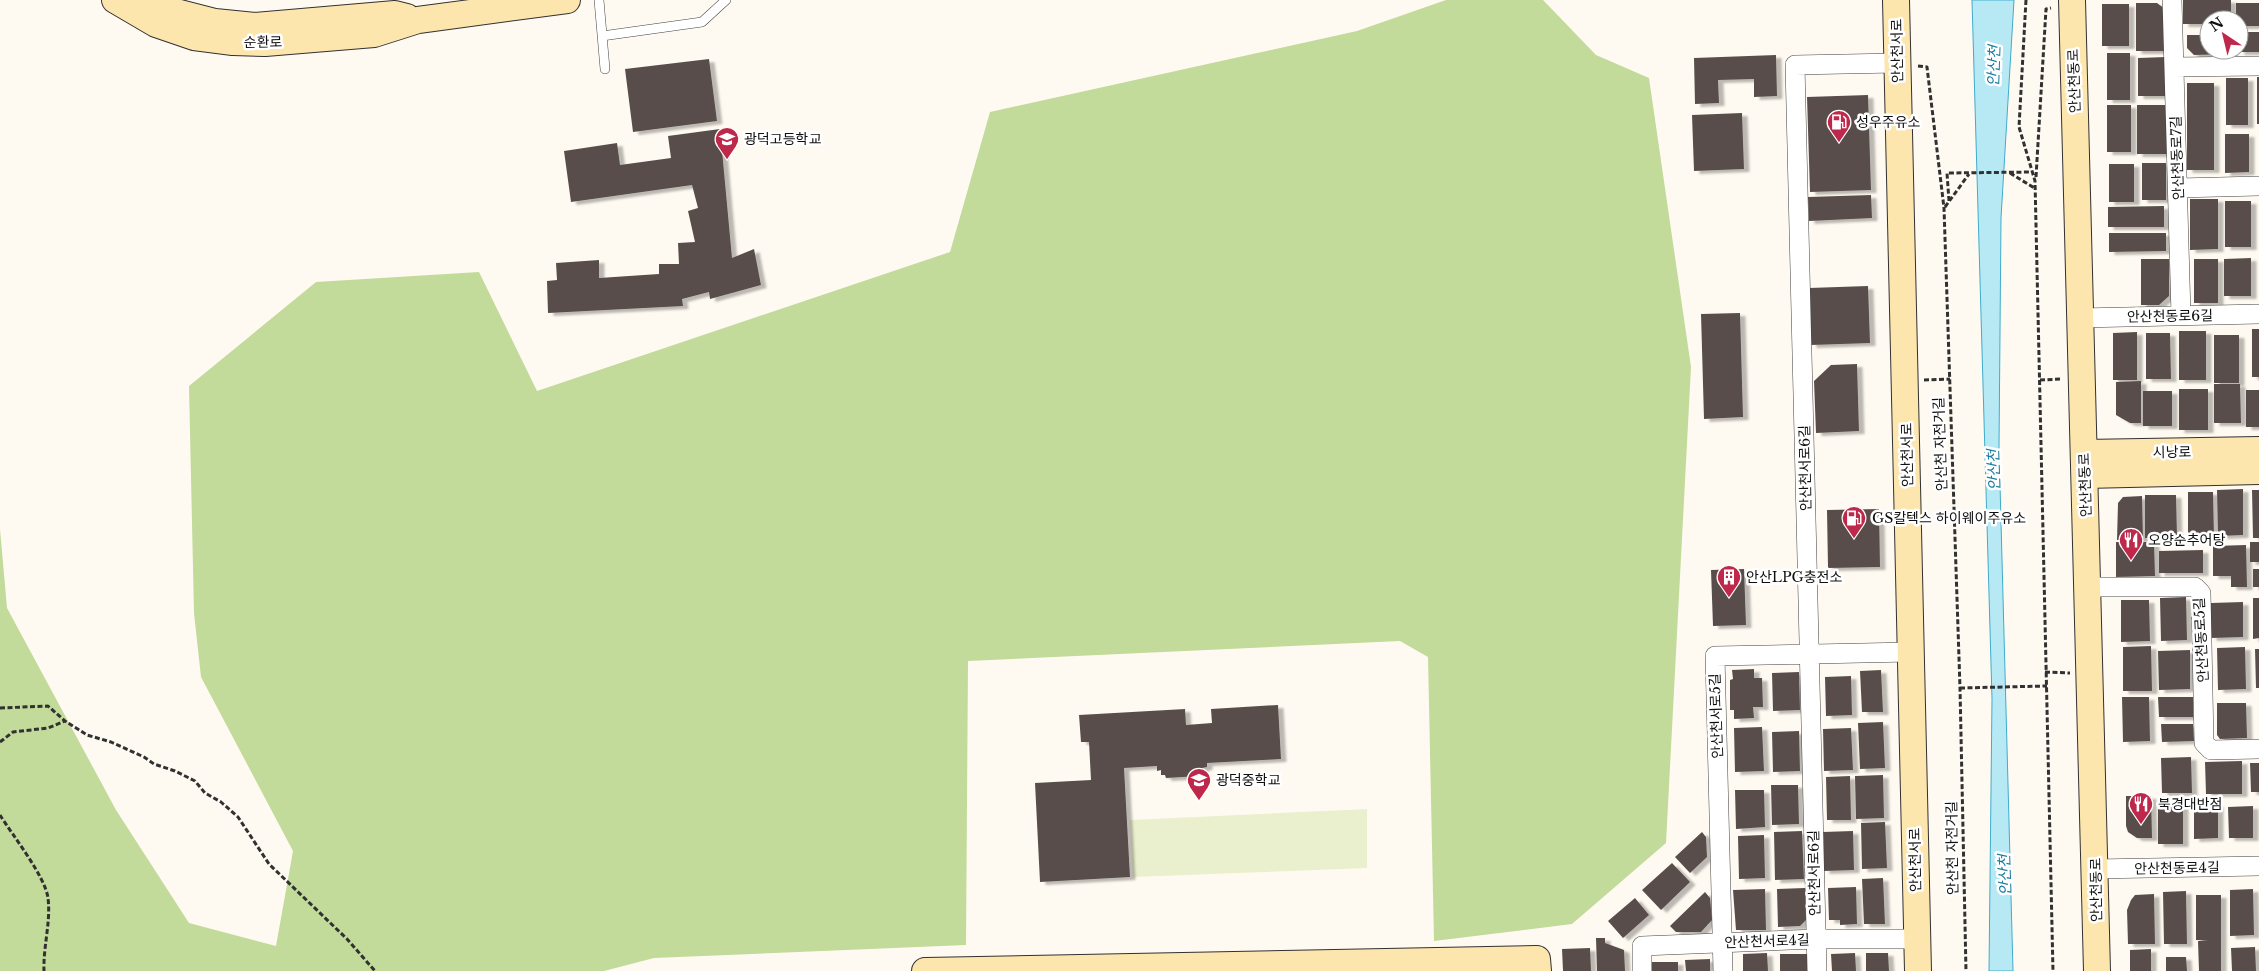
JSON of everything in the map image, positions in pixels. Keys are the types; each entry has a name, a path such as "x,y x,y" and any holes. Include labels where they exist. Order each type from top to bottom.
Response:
{"street":[{"name":"순환로","path":"115,0 156,24 194,37 233,42 265,43 374,34 418,20 567,0"},
{"name":"순환로","path":"150,0 168,10 216,22 255,26 395,14 418,20"},
{"name":"안산천서로","path":"1896,0 1918,971"},
{"name":"안산천동로","path":"2072,0 2098,971"},
{"name":"안산천동로7길","path":"2172,0 2181,316"},
{"name":"안산천서로6길","path":"1816,971 1795,65 1896,64"},
{"path":"2174,67 2259,66"},
{"path":"2178,188 2259,186"},
{"name":"안산천동로6길","path":"2081,318 2259,314"},
{"name":"시낭로","path":"2084,464 2259,450"},
{"name":"시낭로","path":"2084,464 2259,472"},
{"name":"안산천동로5길","path":"2088,586 2195,587 2201,593 2204,743 2211,750 2259,749"},
{"name":"안산천서로5길","path":"1723,971 1715,656 1910,652"},
{"name":"안산천동로4길","path":"2095,869 2259,866"},
{"name":"안산천서로4길","path":"1642,971 1642,946 1816,939 1917,939"},
{"path":"925,971 1160,968 1537,959 1538,971"}],"lane":[{"path":"599,0 605,69"},
{"path":"602,36 702,22 726,0"}],"path":[{"path":"2026,0 2018,127 2036,181"},
{"path":"2046,9 2036,189 2053,971"},
{"name":"안산천 자전거길","path":"1896,64 1927,67 1944,208 1960,688 1966,971"},
{"path":"2009,172 2036,189"},
{"path":"1949,201 1947,174 2033,172"},
{"path":"1944,208 1970,173"},
{"path":"1960,688 2047,686"},
{"path":"0,708 48,706 65,721 87,735 111,742 144,757 154,764 195,781 205,793 227,807 243,823 270,864 347,939 376,971"},
{"path":"0,742 13,732 48,728 65,721"},
{"path":"0,815 38,874 47,894 48,912 44,971"}],"green space":[{"path":"1446,0 1543,0 1596,55 1649,78 1691,367 1666,843 1572,924 1434,941 1428,657 1400,641 968,661 966,945 654,958 604,971 0,971 0,529 7,608 116,810 189,923 276,946 293,851 201,677 194,613 189,386 316,282 479,272 537,391 950,252 990,112 1357,31"},
{"path":"1367,809 1367,868 1133,877 1130,820"}],"water":[{"name":"안산천","path":"1972,0 2014,0 2001,218 1999,447 2013,971 1989,971 1992,699"}],"building":[{"path":"2183,0 2231,0 2231,10 2199,10 2199,24 2183,24"},
{"path":"2136,3 2157,3 2165,9 2165,51 2136,51"},
{"path":"2236,3 2259,3 2259,26 2249,26 2249,10 2236,10"},
{"path":"2102,4 2129,4 2129,46 2102,46"},
{"path":"2249,32 2259,32 2259,52 2249,52"},
{"path":"2187,35 2199,35 2199,55 2194,55 2187,48"},
{"path":"2107,53 2130,53 2130,100 2107,100"},
{"path":"1776,55 1777,96 1754,97 1754,79 1718,80 1719,103 1695,104 1694,58"},
{"path":"2166,57 2166,96 2138,96 2138,58"},
{"path":"709,59 717,121 633,132 625,69"},
{"path":"2257,77 2259,77 2259,124 2257,124"},
{"path":"2226,78 2248,78 2248,125 2226,125"},
{"path":"2187,83 2214,83 2214,170 2187,170"},
{"name":"성우주유소","path":"1868,95 1871,190 1810,192 1807,97"},
{"path":"2107,105 2131,105 2131,152 2107,152"},
{"path":"2137,105 2168,105 2168,154 2137,154"},
{"path":"1742,113 1744,169 1694,171 1692,115"},
{"path":"720,129 732,258 754,249 761,285 710,299 709,292 682,299 683,306 548,313 547,281 557,280 556,263 599,260 599,278 659,274 659,264 679,264 678,243 695,242 688,211 698,208 692,185 571,202 564,151 617,143 620,165 671,158 668,136"},
{"path":"2225,134 2249,134 2249,172 2225,173"},
{"path":"2142,163 2166,163 2166,200 2142,200"},
{"path":"2109,164 2134,164 2134,202 2109,202"},
{"path":"1871,195 1872,218 1809,221 1808,197"},
{"path":"2190,199 2218,199 2218,249 2190,250"},
{"path":"2225,201 2251,201 2251,247 2225,247"},
{"path":"2164,206 2164,227 2108,227 2108,207"},
{"path":"2109,233 2166,233 2166,251 2109,252"},
{"path":"2251,258 2251,296 2224,296 2224,259"},
{"path":"2141,259 2169,259 2169,296 2159,305 2141,305"},
{"path":"2194,259 2218,259 2218,303 2194,303"},
{"path":"1868,286 1870,343 1811,345 1809,288"},
{"path":"1740,313 1743,417 1704,419 1701,314"},
{"path":"2252,329 2259,329 2259,377 2252,377"},
{"path":"2179,331 2206,331 2206,380 2179,380"},
{"path":"2137,332 2137,380 2113,380 2113,333"},
{"path":"2146,333 2170,333 2171,379 2146,379"},
{"path":"2214,335 2239,335 2239,383 2214,383"},
{"path":"1857,364 1859,431 1816,433 1814,381 1831,365"},
{"path":"2141,381 2141,423 2130,423 2116,415 2116,382"},
{"path":"2214,384 2240,384 2241,423 2214,423"},
{"path":"2179,389 2208,389 2208,430 2179,430"},
{"path":"2246,390 2259,390 2259,427 2246,427"},
{"path":"2143,391 2172,391 2172,426 2143,426"},
{"path":"2243,489 2243,535 2218,536 2217,490"},
{"path":"2252,490 2259,490 2259,538 2253,538"},
{"path":"2188,492 2213,492 2214,538 2188,538"},
{"path":"2145,495 2176,495 2177,537 2145,538"},
{"path":"2142,496 2143,539 2117,540 2118,503 2123,497"},
{"name":"GS칼텍스 하이웨이주유소","path":"1879,509 1880,567 1828,568 1827,510"},
{"path":"2116,542 2154,542 2155,576 2116,577"},
{"path":"2250,542 2259,542 2259,562 2250,562"},
{"path":"2246,545 2247,587 2231,587 2231,576 2213,576 2213,546"},
{"path":"2203,550 2203,573 2159,573 2159,551"},
{"name":"안산LPG충전소","path":"1744,569 1746,625 1713,626 1711,570"},
{"path":"2253,569 2259,569 2259,587 2253,587"},
{"path":"2186,597 2187,640 2161,641 2160,598"},
{"path":"2253,598 2259,598 2259,638 2253,639"},
{"path":"2121,600 2149,600 2150,641 2121,642"},
{"path":"2243,602 2243,637 2211,638 2211,603"},
{"path":"2151,646 2152,691 2123,691 2123,647"},
{"path":"2245,647 2246,689 2218,690 2217,648"},
{"path":"2255,649 2259,649 2259,688 2256,688"},
{"path":"2190,650 2190,689 2159,690 2158,651"},
{"path":"1754,669 1754,678 1762,678 1763,707 1753,707 1754,718 1734,719 1734,710 1730,710 1732,670"},
{"path":"1881,670 1883,712 1862,712 1860,671"},
{"path":"1799,672 1800,710 1773,711 1772,673"},
{"path":"1851,676 1852,715 1826,716 1825,677"},
{"path":"2122,697 2149,697 2150,741 2123,742"},
{"path":"2158,697 2193,697 2193,717 2159,717"},
{"path":"2217,703 2246,703 2247,738 2220,739 2217,735"},
{"path":"1278,705 1281,759 1207,763 1207,767 1202,768 1203,772 1199,773 1199,776 1166,778 1165,775 1161,775 1161,770 1157,771 1157,766 1124,768 1130,877 1040,882 1035,783 1091,780 1089,742 1081,742 1079,715 1185,709 1186,725 1212,723 1211,709"},
{"path":"1883,722 1885,768 1860,769 1858,723"},
{"path":"2161,724 2193,724 2194,741 2162,742"},
{"path":"1762,727 1764,771 1735,772 1734,728"},
{"path":"1851,728 1853,770 1824,771 1823,729"},
{"path":"1799,731 1800,771 1773,772 1772,732"},
{"path":"2191,757 2192,793 2162,793 2161,758"},
{"path":"2242,761 2242,794 2206,794 2205,762"},
{"path":"2250,763 2259,763 2259,792 2251,792"},
{"path":"1883,775 1884,818 1856,819 1855,776"},
{"path":"1850,776 1851,820 1827,820 1826,777"},
{"path":"1771,785 1798,785 1799,824 1772,825"},
{"path":"1735,790 1764,790 1765,827 1736,829"},
{"path":"2126,796 2151,796 2152,838 2137,838 2128,832 2126,826"},
{"path":"2194,804 2218,804 2218,838 2194,839"},
{"path":"2183,805 2183,844 2158,844 2158,806"},
{"path":"2253,806 2253,838 2229,838 2228,807"},
{"path":"1885,822 1887,868 1862,869 1861,823"},
{"path":"1802,831 1804,879 1775,880 1774,832"},
{"path":"1853,831 1854,870 1824,871 1823,832"},
{"path":"1702,832 1706,837 1707,857 1690,873 1675,857"},
{"path":"1764,835 1765,878 1739,879 1738,836"},
{"path":"1672,863 1690,882 1661,910 1642,890"},
{"path":"1883,878 1885,924 1864,924 1862,879"},
{"path":"1856,887 1857,924 1840,925 1840,920 1829,920 1828,888"},
{"path":"1805,888 1806,920 1800,926 1778,927 1777,889"},
{"path":"1765,889 1766,930 1736,930 1733,890"},
{"path":"2253,889 2254,935 2230,936 2230,890"},
{"path":"2186,891 2187,944 2164,944 2163,892"},
{"path":"1705,892 1710,898 1712,920 1701,932 1676,932 1670,926"},
{"path":"2154,894 2155,944 2128,944 2127,910 2131,900 2135,895"},
{"path":"2196,895 2221,895 2221,971 2199,971 2198,941 2208,940 2196,940"},
{"path":"1635,898 1649,915 1623,938 1608,921"},
{"path":"1596,938 1605,938 1605,943 1624,950 1625,971 1597,971"},
{"path":"2255,947 2256,971 2232,971 2231,948"},
{"path":"1590,948 1591,971 1563,971 1562,949"},
{"path":"2151,949 2151,971 2130,971 2130,950"},
{"path":"1767,953 1768,971 1743,971 1743,954"},
{"path":"1855,953 1856,971 1832,971 1831,954"},
{"path":"1866,953 1888,953 1889,971 1866,971"},
{"path":"1780,954 1807,954 1807,971 1780,971"},
{"path":"2166,957 2186,957 2187,971 2166,971"},
{"path":"1710,959 1710,971 1686,971 1685,960"},
{"path":"1650,962 1678,962 1678,971 1650,971"}],"place":[{"name":"성우주유소","path":"1839,143"},
{"name":"광덕고등학교","path":"727,160"},
{"name":"GS칼텍스 하이웨이주유소","path":"1854,539"},
{"name":"오양순추어탕","path":"2131,561"},
{"name":"안산LPG충전소","path":"1729,598"},
{"name":"광덕중학교","path":"1199,801"},
{"name":"북경대반점","path":"2141,825"}]}
